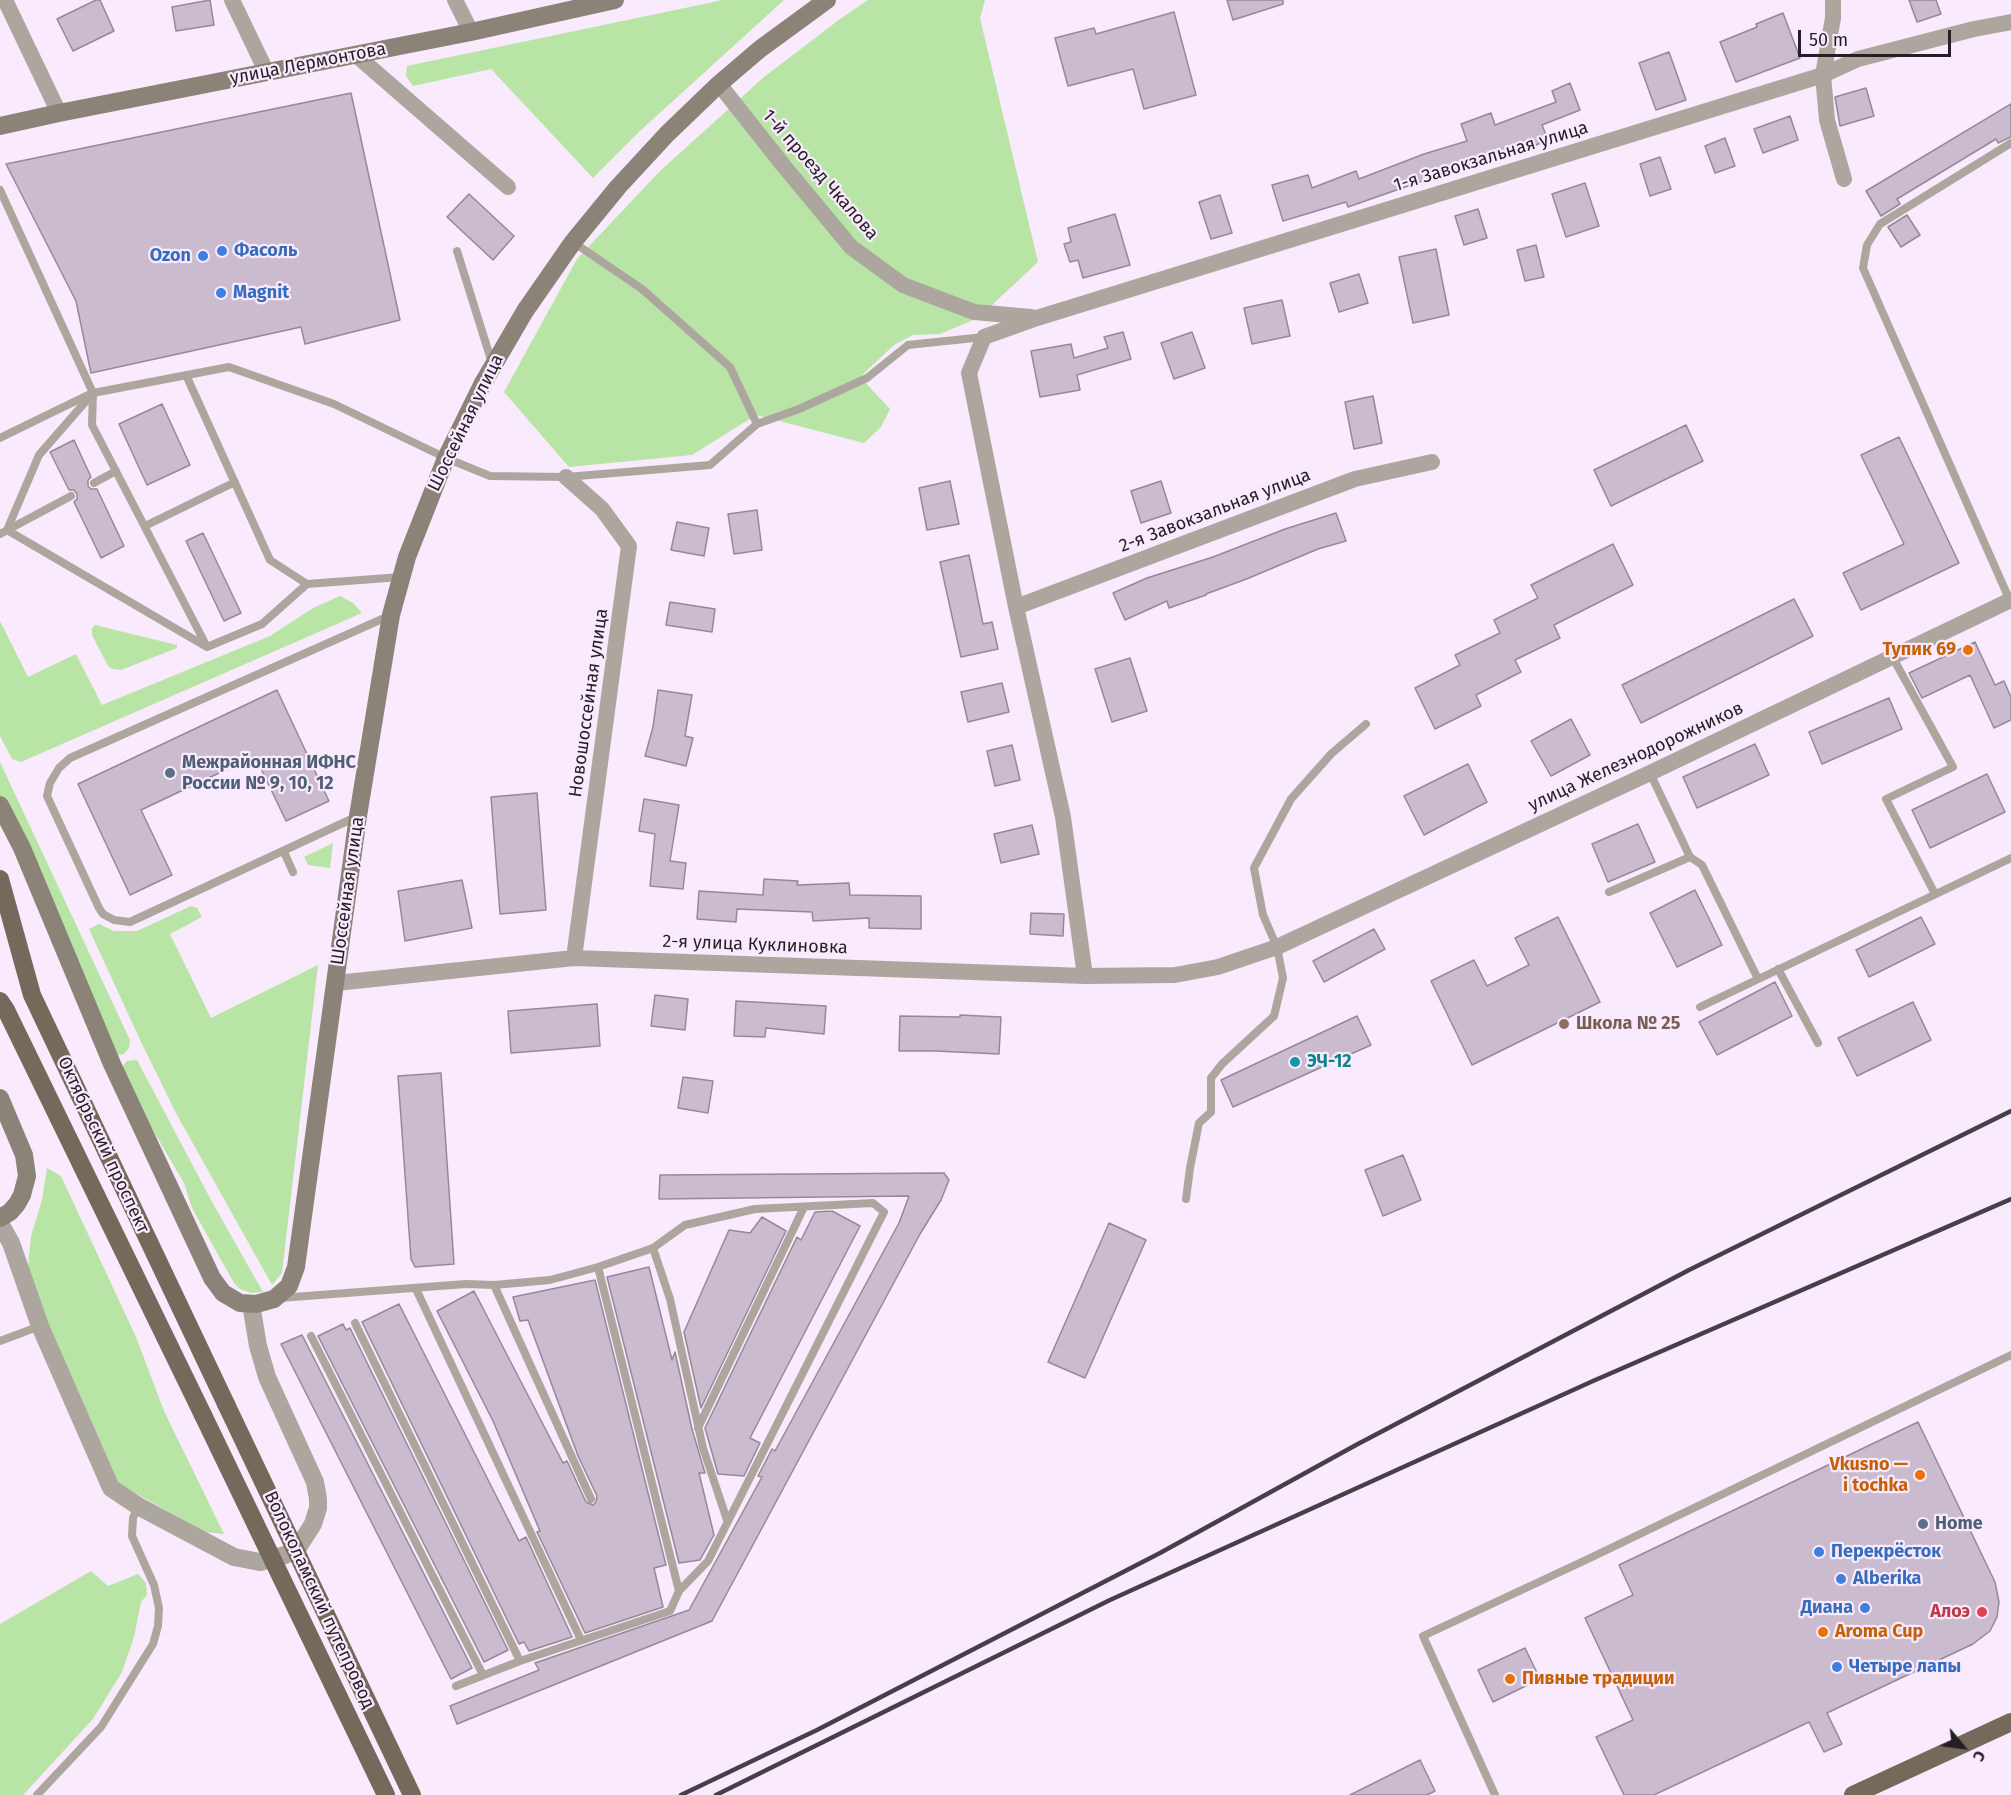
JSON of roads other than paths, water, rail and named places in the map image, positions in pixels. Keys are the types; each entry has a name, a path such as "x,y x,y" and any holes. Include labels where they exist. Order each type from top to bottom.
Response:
{"main road":[{"name":"улица Лермонтова","path":"0,126 471,33 615,0"},
{"name":"Шоссейная улица","path":"273,1299 289,1286 296,1267 358,816 391,615 401,577 425,507 446,458 493,366 525,311 573,242 618,187 660,141 719,84 760,49 827,0"},
{"path":"0,805 22,848 112,1064 212,1278 223,1293 231,1299 251,1304 273,1299"},
{"name":"Октябрьский проспект","path":"0,879 32,995 226,1404"},
{"name":"Октябрьский проспект","path":"0,1001 203,1415"},
{"path":"0,1098 24,1155 27,1176 17,1204 0,1218"},
{"name":"Волоколамский путепровод","path":"226,1404 412,1795"},
{"name":"Волоколамский путепровод","path":"203,1415 386,1795"},
{"path":"1853,1795 2011,1722"}],"street":[{"path":"5,0 59,113"},
{"path":"232,0 267,73"},
{"path":"455,0 471,33"},
{"path":"1833,0 1833,18 1823,75 1827,120 1844,179"},
{"name":"1-я Завокзальная улица","path":"984,337 1038,318 1823,75 1858,59 1974,29 2011,22"},
{"path":"356,54 508,187"},
{"name":"1-й проезд Чкалова","path":"719,84 851,247 903,285 974,312 1038,318"},
{"path":"984,337 969,373 1016,607 1063,817 1085,976"},
{"name":"2-я Завокзальная улица","path":"1016,607 1355,479 1432,462"},
{"name":"Новошоссейная улица","path":"566,477 602,509 629,546 574,958"},
{"name":"улица Железнодорожников","path":"1175,975 1218,967 1277,947 2010,602"},
{"name":"2-я улица Куклиновка","path":"336,983 574,958 1085,976 1175,975"},
{"path":"0,1223 11,1243 40,1326 111,1488 138,1506 226,1553 251,1561 268,1561 285,1555 299,1546 310,1532 318,1508 315,1482 267,1377 258,1346 251,1304"}],"lane":[{"path":"2010,602 1863,268 1867,245 1880,224 2011,143"},
{"path":"0,190 93,393 92,424 207,648"},
{"path":"573,242 642,289 730,367 758,424"},
{"path":"457,251 493,366"},
{"path":"0,438 93,393 228,367 334,404 446,458 490,476 566,477 710,465 758,424 799,409 867,378 908,345 984,337"},
{"path":"186,375 270,560 307,584 401,577"},
{"path":"4,532 39,455 93,393"},
{"path":"94,483 116,471"},
{"path":"144,526 235,482"},
{"path":"4,532 71,496"},
{"path":"4,532 207,648"},
{"path":"207,648 262,624 307,584"},
{"path":"358,816 130,922 114,920 103,914 99,908 47,796 50,783 59,768 70,758 391,615"},
{"path":"1893,657 1953,767 1886,800 1935,894"},
{"path":"1186,1199 1199,1123 1211,1112 1211,1078 1222,1064 1274,1016 1282,978 1277,947 1263,915 1254,868 1291,799 1331,754 1366,724"},
{"path":"1650,773 1690,857 1702,865 1758,979"},
{"path":"284,852 294,872"},
{"path":"1609,892 1690,857"},
{"path":"1700,1007 2011,858"},
{"path":"1778,969 1818,1043"},
{"path":"273,1299 550,1280 598,1267 653,1248 686,1225 755,1209 873,1203 884,1212 708,1561 679,1591 670,1611 520,1660 456,1686"},
{"path":"698,1428 804,1207"},
{"path":"653,1248 670,1299 703,1448 728,1520"},
{"path":"598,1267 679,1591"},
{"path":"494,1285 591,1499"},
{"path":"416,1289 581,1640"},
{"path":"355,1323 520,1660"},
{"path":"0,1341 40,1326"},
{"path":"311,1336 483,1675"},
{"path":"1495,1795 1424,1636 1567,1570 2011,1355"},
{"path":"37,1795 101,1727 153,1644 158,1626 159,1608 154,1585 132,1536 133,1518 138,1506"}],"railway":[{"path":"681,1795 817,1730 1160,1553 1356,1445 1689,1270 2011,1111"},
{"path":"716,1795 1110,1600 1593,1381 2011,1199"}],"place":[{"name":"Фасоль","path":"222,251"},
{"name":"Ozon","path":"203,256"},
{"name":"Magnit","path":"221,293"},
{"name":"Тупик 69","path":"1968,650"},
{"name":"Межрайонная ИФНС России № 9, 10, 12","path":"170,773"},
{"name":"Школа № 25","path":"1564,1024"},
{"name":"ЭЧ-12","path":"1295,1062"},
{"name":"Vkusno — i tochka","path":"1920,1475"},
{"name":"Home","path":"1923,1524"},
{"name":"Перекрёсток","path":"1819,1552"},
{"name":"Alberika","path":"1841,1579"},
{"name":"Диана","path":"1865,1608"},
{"name":"Алоэ","path":"1982,1612"},
{"name":"Aroma Cup","path":"1823,1632"},
{"name":"Четыре лапы","path":"1837,1667"},
{"name":"Пивные традиции","path":"1510,1679"}]}
